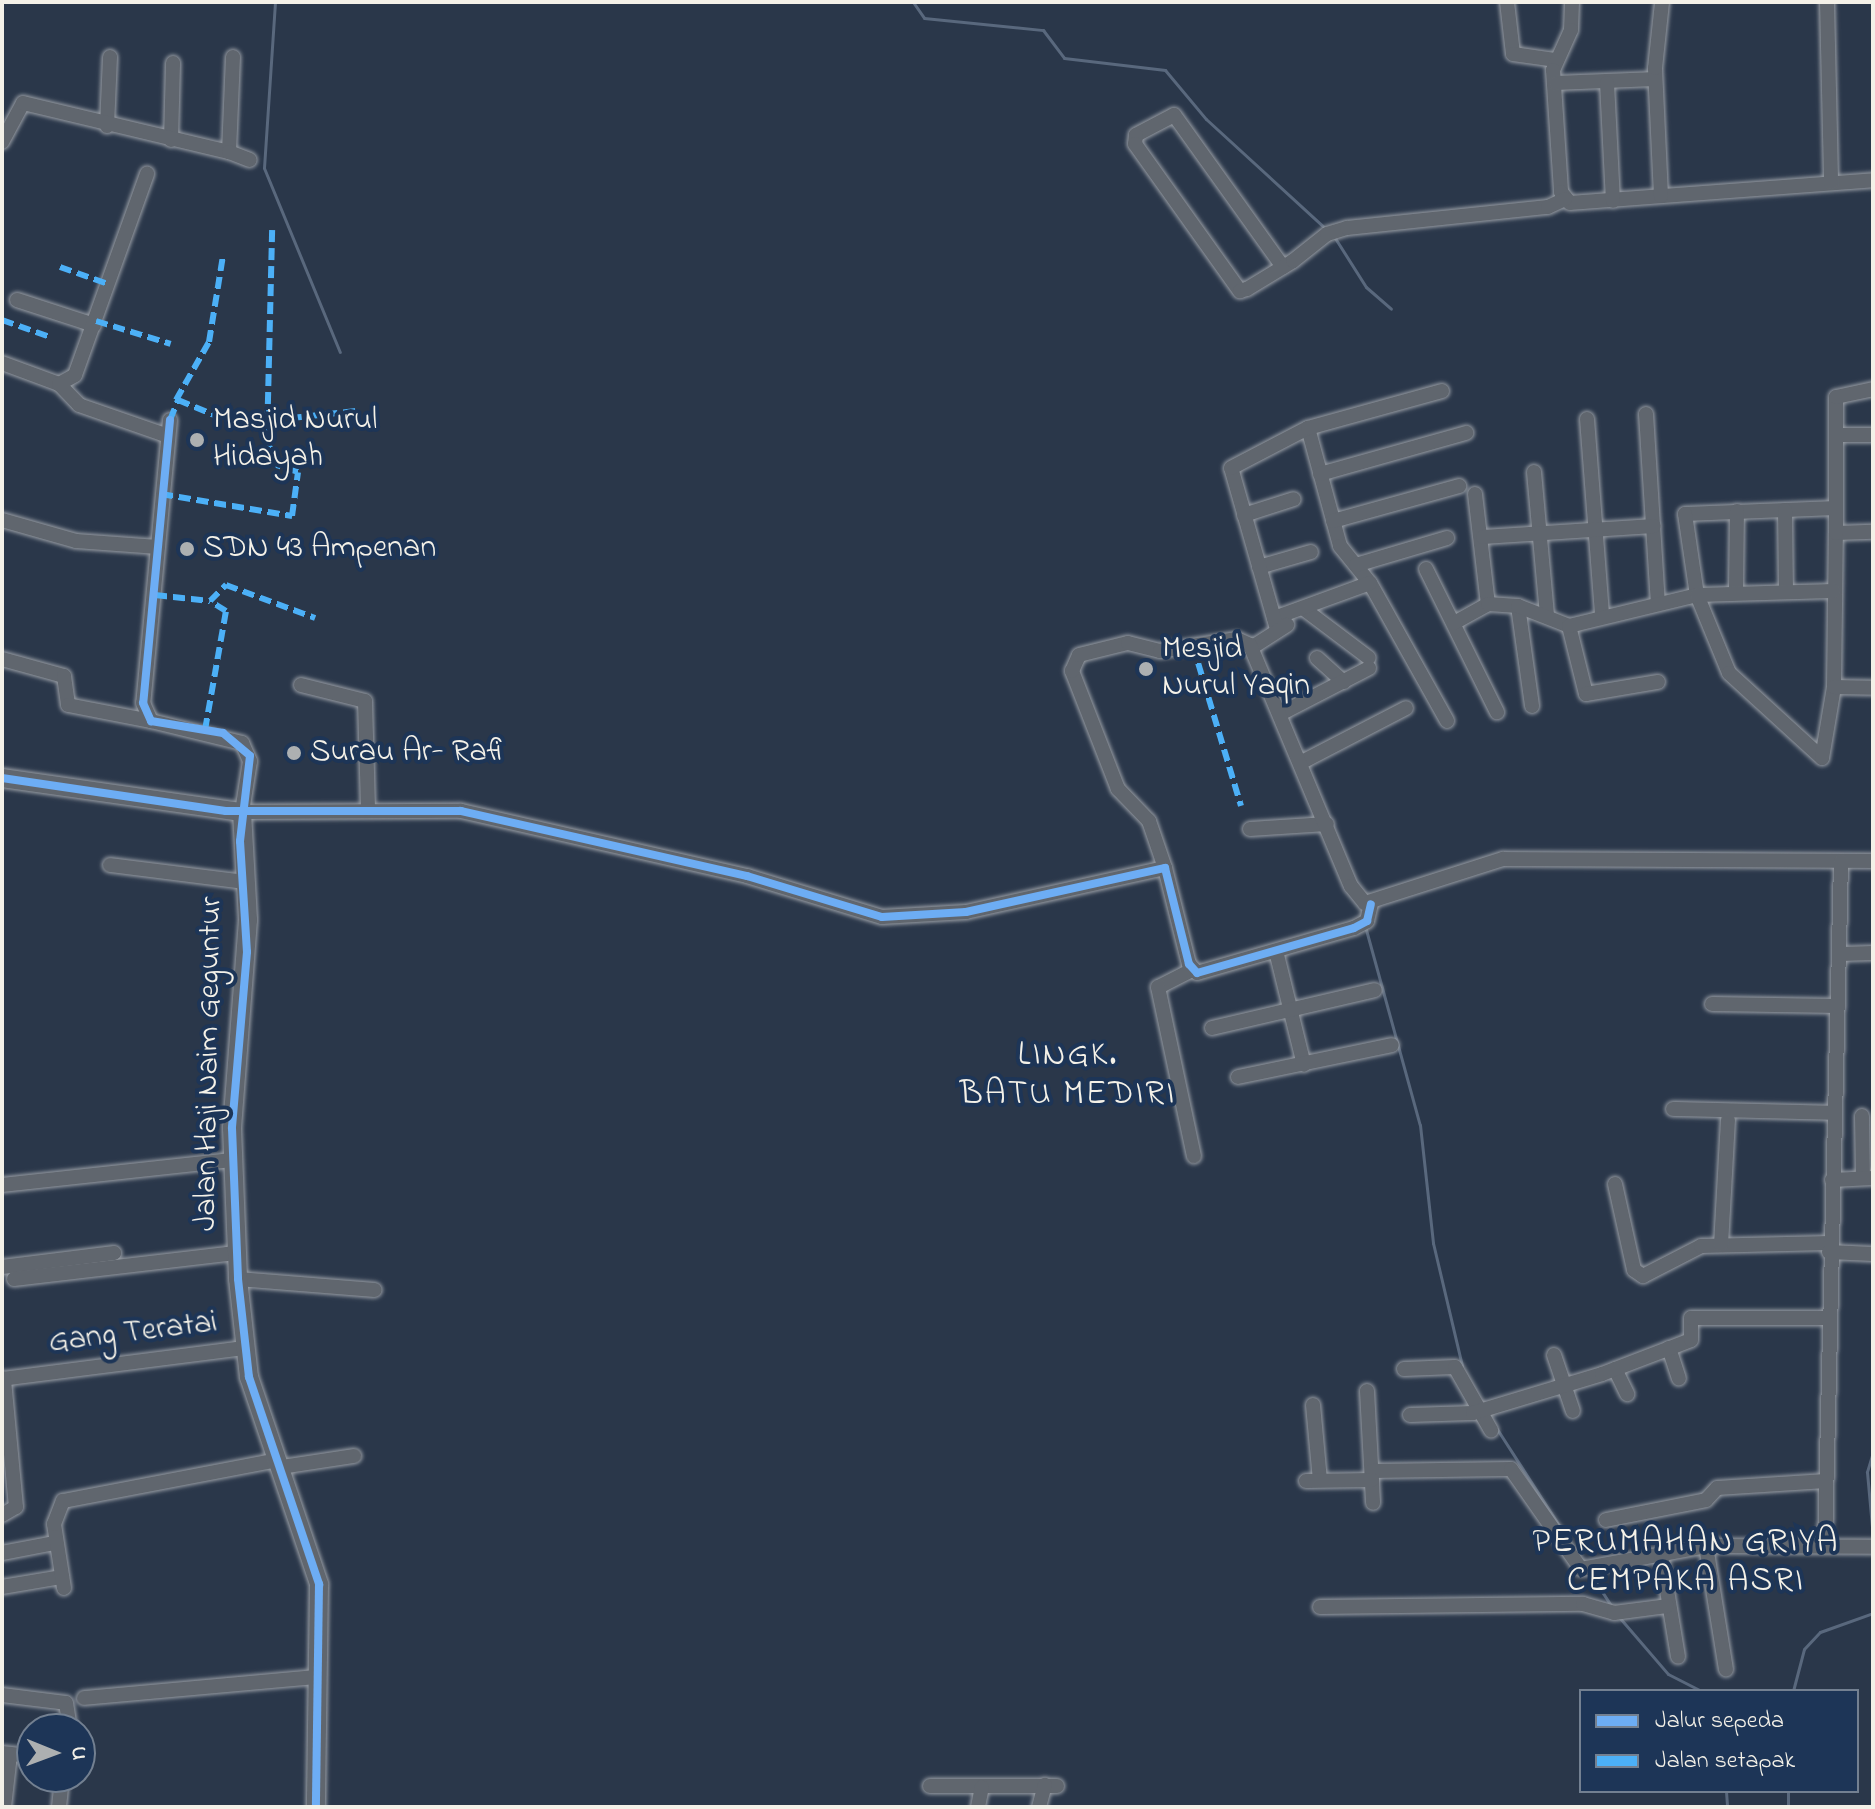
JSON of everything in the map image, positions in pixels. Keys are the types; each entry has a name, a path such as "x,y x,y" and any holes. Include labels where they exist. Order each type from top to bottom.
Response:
{"street":[{"path":"1507,2 1513,54 1555,60"},
{"path":"1565,199 1555,60 1571,30 1572,2"},
{"path":"1661,196 1655,79 1662,2"},
{"path":"1827,2 1831,183"},
{"path":"107,126 110,57"},
{"path":"226,153 233,57"},
{"path":"171,140 173,63"},
{"path":"1555,81 1607,83 1655,79"},
{"path":"1607,83 1613,201"},
{"path":"2,142 23,103 250,160"},
{"path":"1283,267 1174,115 1136,135 1135,144 1237,289 1283,267 1327,234 1347,228 1548,207 1565,199 1613,201 1873,180"},
{"path":"59,384 74,377 147,174"},
{"path":"17,300 94,325"},
{"path":"2,363 59,384 79,405 168,436"},
{"path":"1836,508 1686,512 1697,595 1734,680 1822,758 1834,687 1838,435 1836,397 1847,389 1873,389"},
{"path":"1279,624 1231,468 1308,428 1442,391"},
{"path":"1646,414 1658,603"},
{"path":"1587,419 1602,613"},
{"path":"151,721 143,696 170,420"},
{"path":"1308,428 1340,546 1370,583 1447,721"},
{"path":"1320,474 1466,433"},
{"path":"1838,435 1873,435"},
{"path":"1534,472 1547,615"},
{"path":"1333,521 1459,486"},
{"path":"1475,494 1483,537 1488,604"},
{"path":"1244,515 1294,499"},
{"path":"1785,510 1786,592"},
{"path":"1736,591 1737,511"},
{"path":"2,520 76,541 158,547"},
{"path":"1483,537 1654,526"},
{"path":"1836,533 1873,532"},
{"path":"1356,565 1447,538"},
{"path":"1259,567 1311,552"},
{"path":"1426,569 1497,712"},
{"path":"1251,648 1279,624 1304,609 1370,583"},
{"path":"1454,623 1488,604 1518,606 1569,626 1602,613 1697,595 1736,591 1834,591"},
{"path":"1518,606 1532,706"},
{"path":"1282,713 1344,682 1369,663 1304,609"},
{"path":"1569,626 1586,694 1658,682"},
{"path":"1192,970 1149,821 1118,789 1072,671 1079,655 1123,644 1167,651 1237,639 1251,648 1282,713 1354,893 1371,904"},
{"path":"1317,658 1344,682"},
{"path":"2,659 64,676 68,705 242,743 250,761 249,811"},
{"path":"301,685 365,701 368,809"},
{"path":"1834,687 1873,688"},
{"path":"1302,762 1406,708"},
{"path":"2,778 249,811 461,811 744,875 850,910 936,917 1165,868"},
{"name":"Jalan Haji Naim Geguntur","path":"249,811 244,882 248,931 232,1160 237,1253 243,1280 245,1348 285,1464 319,1584 316,1807"},
{"path":"1250,829 1327,824"},
{"path":"1194,1156 1158,987 1192,970 1276,951 1363,923 1371,904 1503,859 1873,861"},
{"path":"1825,1545 1841,861"},
{"path":"110,865 244,882"},
{"path":"1276,951 1304,1065"},
{"path":"1841,954 1873,953"},
{"path":"1212,1028 1375,990"},
{"path":"1712,1004 1838,1006"},
{"path":"1238,1077 1392,1045"},
{"path":"1673,1109 1834,1113"},
{"path":"1832,1180 1868,1178 1862,1116"},
{"path":"1721,1245 1728,1120"},
{"path":"2,1185 232,1160"},
{"path":"1615,1184 1639,1275 1667,1269 1692,1249 1721,1245 1830,1248 1873,1254"},
{"path":"2,1267 114,1253"},
{"path":"14,1279 237,1253"},
{"path":"243,1280 375,1290"},
{"path":"1410,1415 1473,1413 1478,1407 1615,1369 1691,1340 1691,1318 1828,1318"},
{"name":"Gang Teratai","path":"3,1379 245,1348"},
{"path":"1669,1348 1679,1378"},
{"path":"1554,1355 1573,1411"},
{"path":"1404,1369 1455,1367 1491,1430"},
{"path":"1615,1369 1627,1394"},
{"path":"2,1515 16,1507 3,1379"},
{"path":"1367,1391 1373,1503"},
{"path":"1313,1405 1313,1480 1511,1469 1578,1566 1595,1566 1706,1546 1870,1546"},
{"path":"2,1587 63,1582 55,1543 63,1501 285,1464 354,1456"},
{"path":"1606,1520 1706,1500 1717,1488 1826,1481"},
{"path":"2,1553 55,1543"},
{"path":"1706,1546 1726,1669"},
{"path":"1661,1554 1667,1606 1678,1657"},
{"path":"1320,1607 1583,1604 1619,1612 1667,1606"},
{"path":"84,1698 317,1677"},
{"path":"2,1695 66,1703 68,1713"},
{"path":"4,1807 6,1753"},
{"path":"930,1786 1051,1786 1039,1807"},
{"path":"978,1807 982,1787"}],"waterway":[{"path":"275,2 264,168 340,352"},
{"path":"913,2 924,18 1043,30 1064,58 1165,70 1206,119 1327,230"},
{"path":"1335,238 1366,287 1391,309"},
{"path":"1365,926 1420,1125 1433,1243 1462,1366"},
{"path":"1497,1429 1560,1527"},
{"path":"1873,1452 1867,1472 1873,1538"},
{"path":"1590,1573 1612,1607"},
{"path":"1794,1689 1804,1649 1820,1632 1873,1613"},
{"path":"1619,1617 1668,1674 1698,1689"},
{"path":"1726,1793 1727,1807"},
{"path":"1788,1793 1788,1807"}],"marked path":[{"path":"161,494 292,516 298,472 276,465 267,440 272,229"},
{"path":"176,400 209,342 223,256"},
{"path":"60,267 108,284"},
{"path":"2,320 50,337"},
{"path":"96,321 171,344"},
{"path":"170,420 178,400 236,424 356,411"},
{"path":"155,595 210,601 226,585 315,618"},
{"path":"205,730 226,611 210,601"},
{"path":"1193,646 1241,806"}],"cycle path":[{"path":"170,420 143,703 151,721 223,733 250,756 240,841 247,952 232,1128 238,1279 249,1377 319,1584 316,1807"},
{"path":"2,778 226,811 461,811 747,876 882,917 966,912 1165,868 1189,964 1197,973 1354,928 1367,921 1371,904"}],"place":[{"name":"Masjid Nurul Hidayah","path":"197,440"},
{"name":"SDN 43 Ampenan","path":"187,549"},
{"name":"Mesjid Nurul Yaqin","path":"1146,669"},
{"name":"Surau Ar- Rafi","path":"294,753"}],"district":[{"name":"LINGK. BATU MEDIRI","path":"1068,1076"},
{"name":"PERUMAHAN GRIYA CEMPAKA ASRI","path":"1686,1562"}]}
